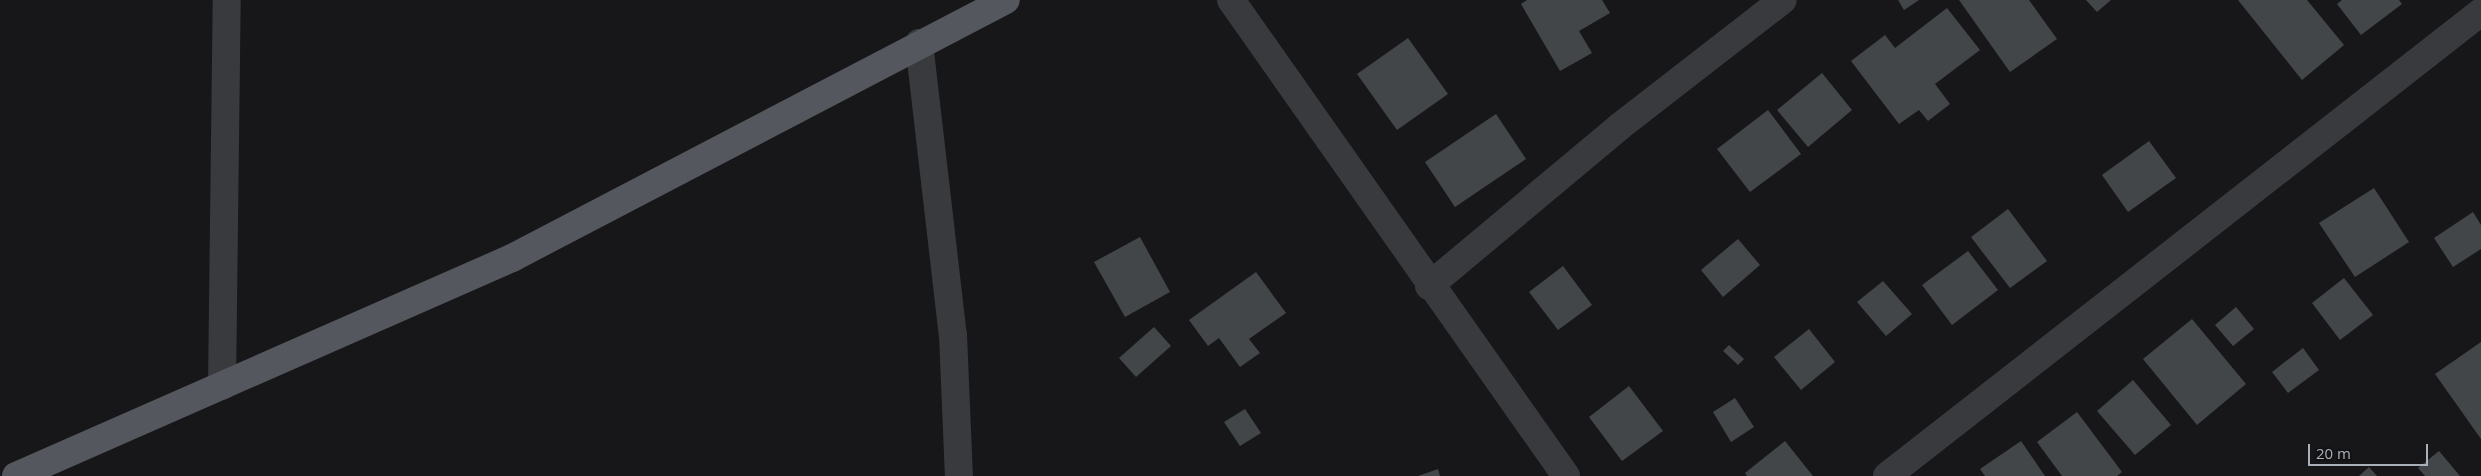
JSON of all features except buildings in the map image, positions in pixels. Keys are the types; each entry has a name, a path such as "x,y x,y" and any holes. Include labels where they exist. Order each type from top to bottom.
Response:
{"main road":[{"path":"16,476 512,258 919,43 1006,0"}],"street":[{"path":"222,386 227,0"},
{"path":"1231,0 1429,286 1566,476"},
{"path":"1429,286 1618,127 1783,0"},
{"path":"1887,476 2481,12"},
{"path":"919,43 953,335 959,476"}]}
